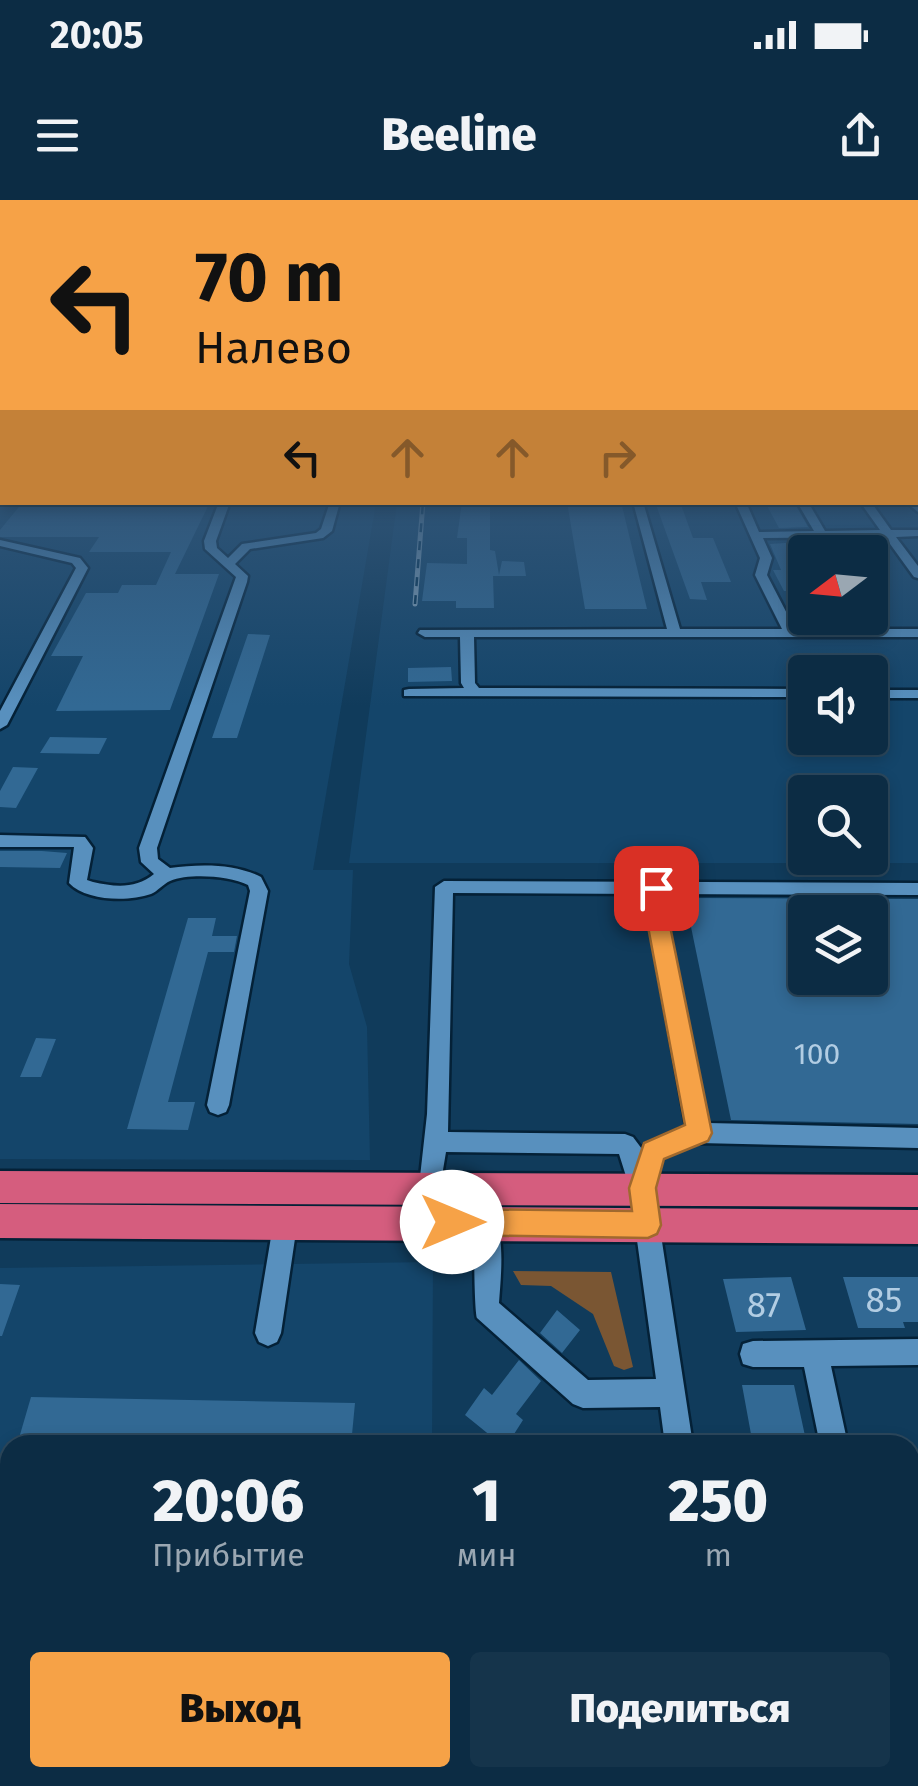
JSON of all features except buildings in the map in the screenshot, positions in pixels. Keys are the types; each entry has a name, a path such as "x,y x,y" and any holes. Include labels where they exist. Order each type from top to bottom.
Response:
{"highway":[{"path":"0,1187 431,1186 918,1227"},
{"path":"0,1221 285,1225 486,1221 918,1191"}],"street":[{"path":"0,726 82,568 76,560 67,558"},
{"path":"167,875 150,862 148,848 242,582 242,576 220,558"},
{"path":"227,565 234,558"},
{"path":"653,558 674,633"},
{"path":"766,558 761,575 788,628"},
{"path":"426,633 788,634"},
{"path":"467,633 468,683 475,692"},
{"path":"888,634 918,634"},
{"path":"409,694 788,694"},
{"path":"888,694 918,694"},
{"path":"0,841 79,841 84,848 77,878 81,887 141,890 167,875 248,875 259,891 218,1105"},
{"path":"431,1186 436,1142 444,888 918,889"},
{"path":"656,888 657,916 699,1133"},
{"path":"645,1207 653,1151 679,1138 699,1133 918,1138"},
{"path":"436,1142 625,1144 633,1154 645,1207 677,1435"},
{"path":"486,1221 486,1309 583,1394 671,1393"},
{"path":"268,1333 285,1225"},
{"path":"814,1352 832,1435"},
{"path":"753,1354 918,1352"}],"shaded area":[{"path":"0,558 367,558 313,870 353,870 349,964 367,1027 370,1160 0,1159"},
{"path":"390,558 788,558 788,635 888,635 888,558 918,558 918,863 888,863 888,775 788,775 788,863 349,863"},
{"path":"433,1262 432,1435 0,1435 0,1268"},
{"path":"513,1271 611,1272 633,1367 624,1370 614,1366 593,1314 551,1286 521,1285"}],"railway":[{"path":"415,604 419,558"}],"route":[{"path":"452,1222 648,1225 642,1188 653,1151 699,1133 657,916 656,888"}]}
